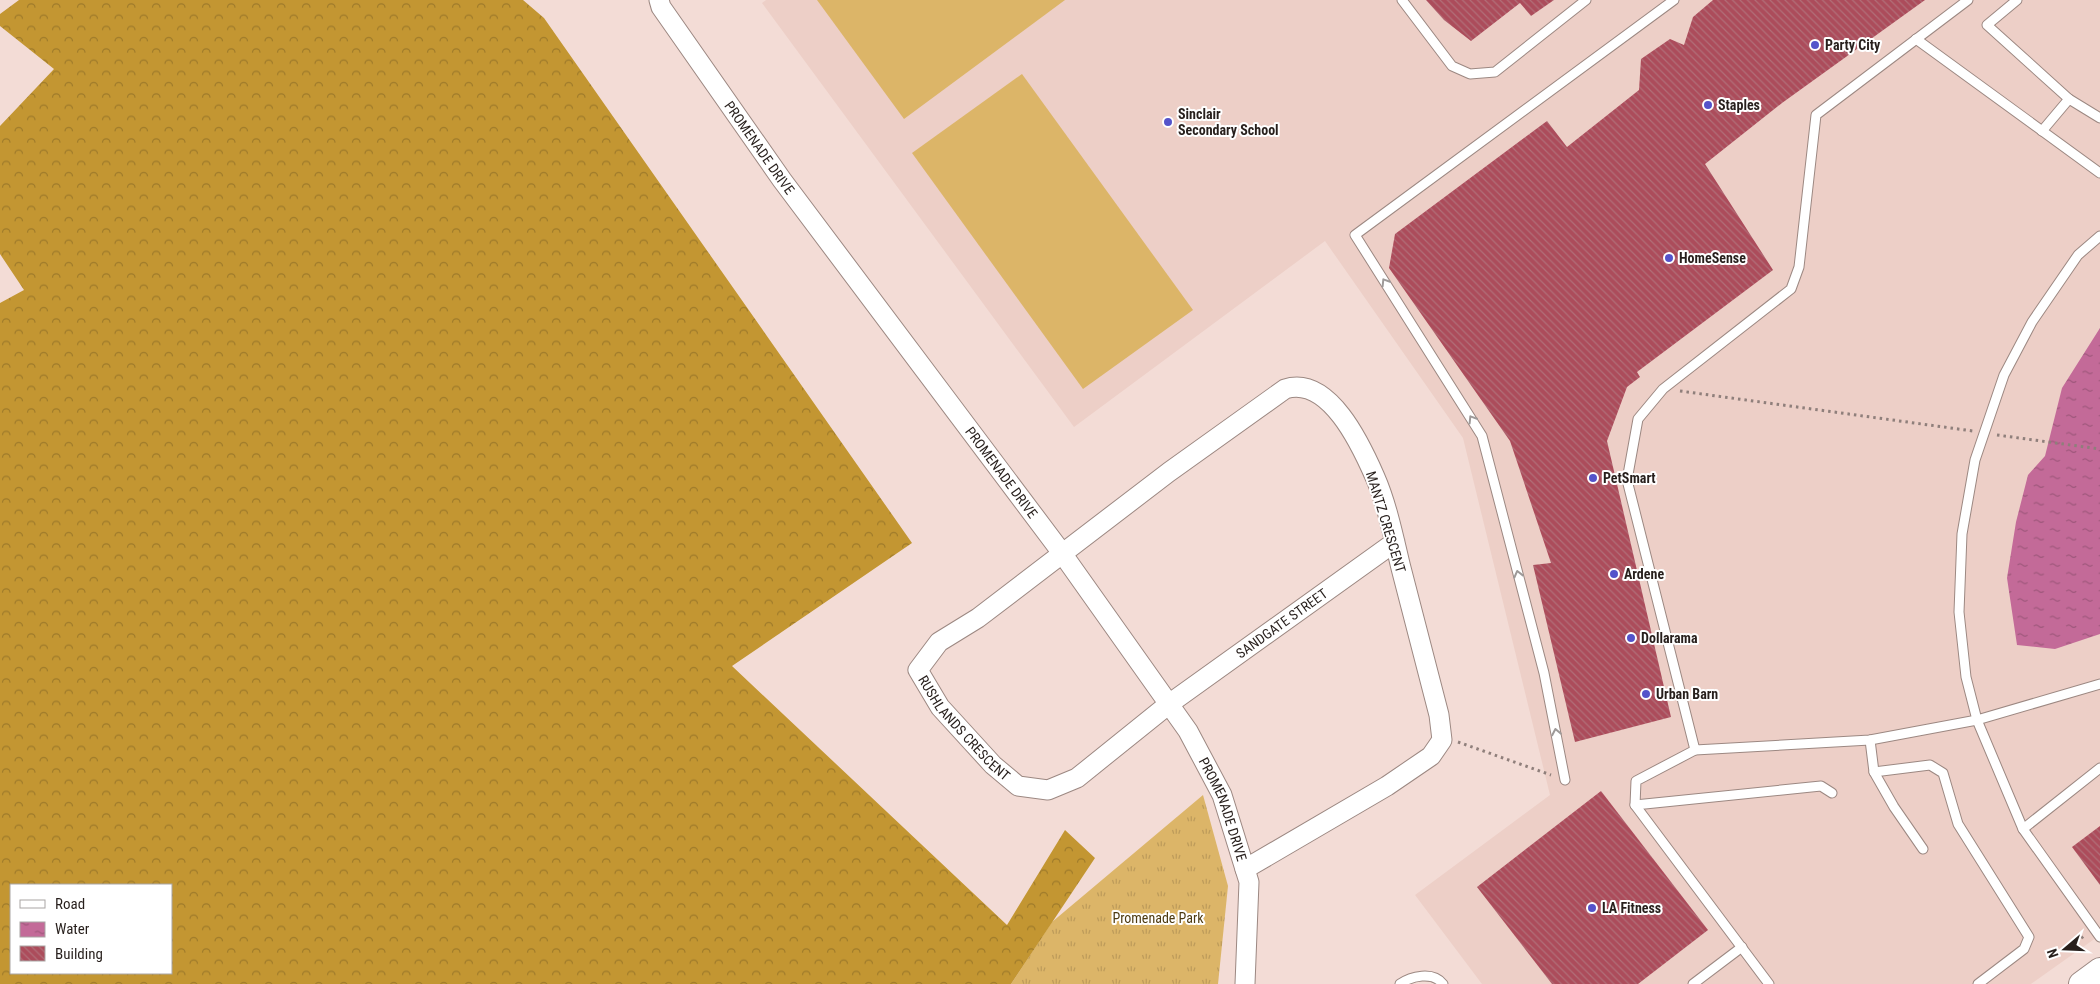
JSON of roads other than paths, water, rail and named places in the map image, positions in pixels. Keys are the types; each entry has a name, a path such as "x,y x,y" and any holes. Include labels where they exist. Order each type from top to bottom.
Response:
{"street":[{"name":"PROMENADE DRIVE","path":"659,0 661,7 782,180 1062,553 1188,731 1222,795 1249,882 1245,984"},
{"name":"MANTZ CRESCENT","path":"1062,553 1168,472 1285,389 1295,386 1322,395 1343,416 1375,478 1395,542 1439,716 1442,740 1431,756 1387,786 1245,869"},
{"name":"SANDGATE STREET","path":"1169,704 1395,542"},
{"name":"RUSHLANDS CRESCENT","path":"1062,553 978,618 939,642 918,670 940,707 993,765 1018,786 1048,790 1077,778 1169,704"},
{"path":"2081,984 2100,970"}],"lane":[{"path":"1402,0 1452,66 1470,74 1495,72 1586,0"},
{"path":"1565,780 1544,673 1482,436 1355,235 1674,0"},
{"path":"1695,750 1627,480 1638,420 1663,388 1790,289 1799,266 1816,115 1968,0"},
{"path":"2018,0 1987,26 2068,99 2100,118"},
{"path":"1916,39 2100,173"},
{"path":"2042,131 2068,99"},
{"path":"2100,236 2078,255 2032,322 2004,375 1975,460 1962,534 1959,612 1966,677 1977,720 2023,829 2100,937"},
{"path":"1770,984 1635,805 1636,781 1695,750 1870,740 1977,720 2100,684"},
{"path":"1870,740 1874,772 1894,807 1923,849"},
{"path":"1874,772 1930,766 1943,773 1958,824 2029,937 2024,949 1978,984"},
{"path":"2023,829 2100,768"},
{"path":"1635,805 1821,786 1832,793"},
{"path":"1693,984 1742,947"},
{"path":"1400,984 1407,978 1425,975 1439,980 1442,984"}],"water":[{"path":"2100,328 2100,634 2055,649 2017,645 2007,578 2016,522 2028,475 2045,456 2062,388"}],"place":[{"name":"Party City","path":"1815,45"},
{"name":"Staples","path":"1708,105"},
{"name":"Sinclair Secondary School","path":"1168,122"},
{"name":"HomeSense","path":"1669,258"},
{"name":"PetSmart","path":"1593,478"},
{"name":"Ardene","path":"1614,574"},
{"name":"Dollarama","path":"1631,638"},
{"name":"Urban Barn","path":"1646,694"},
{"name":"LA Fitness","path":"1592,908"}],"park label":[{"name":"Promenade Park","path":"1158,918"}]}
